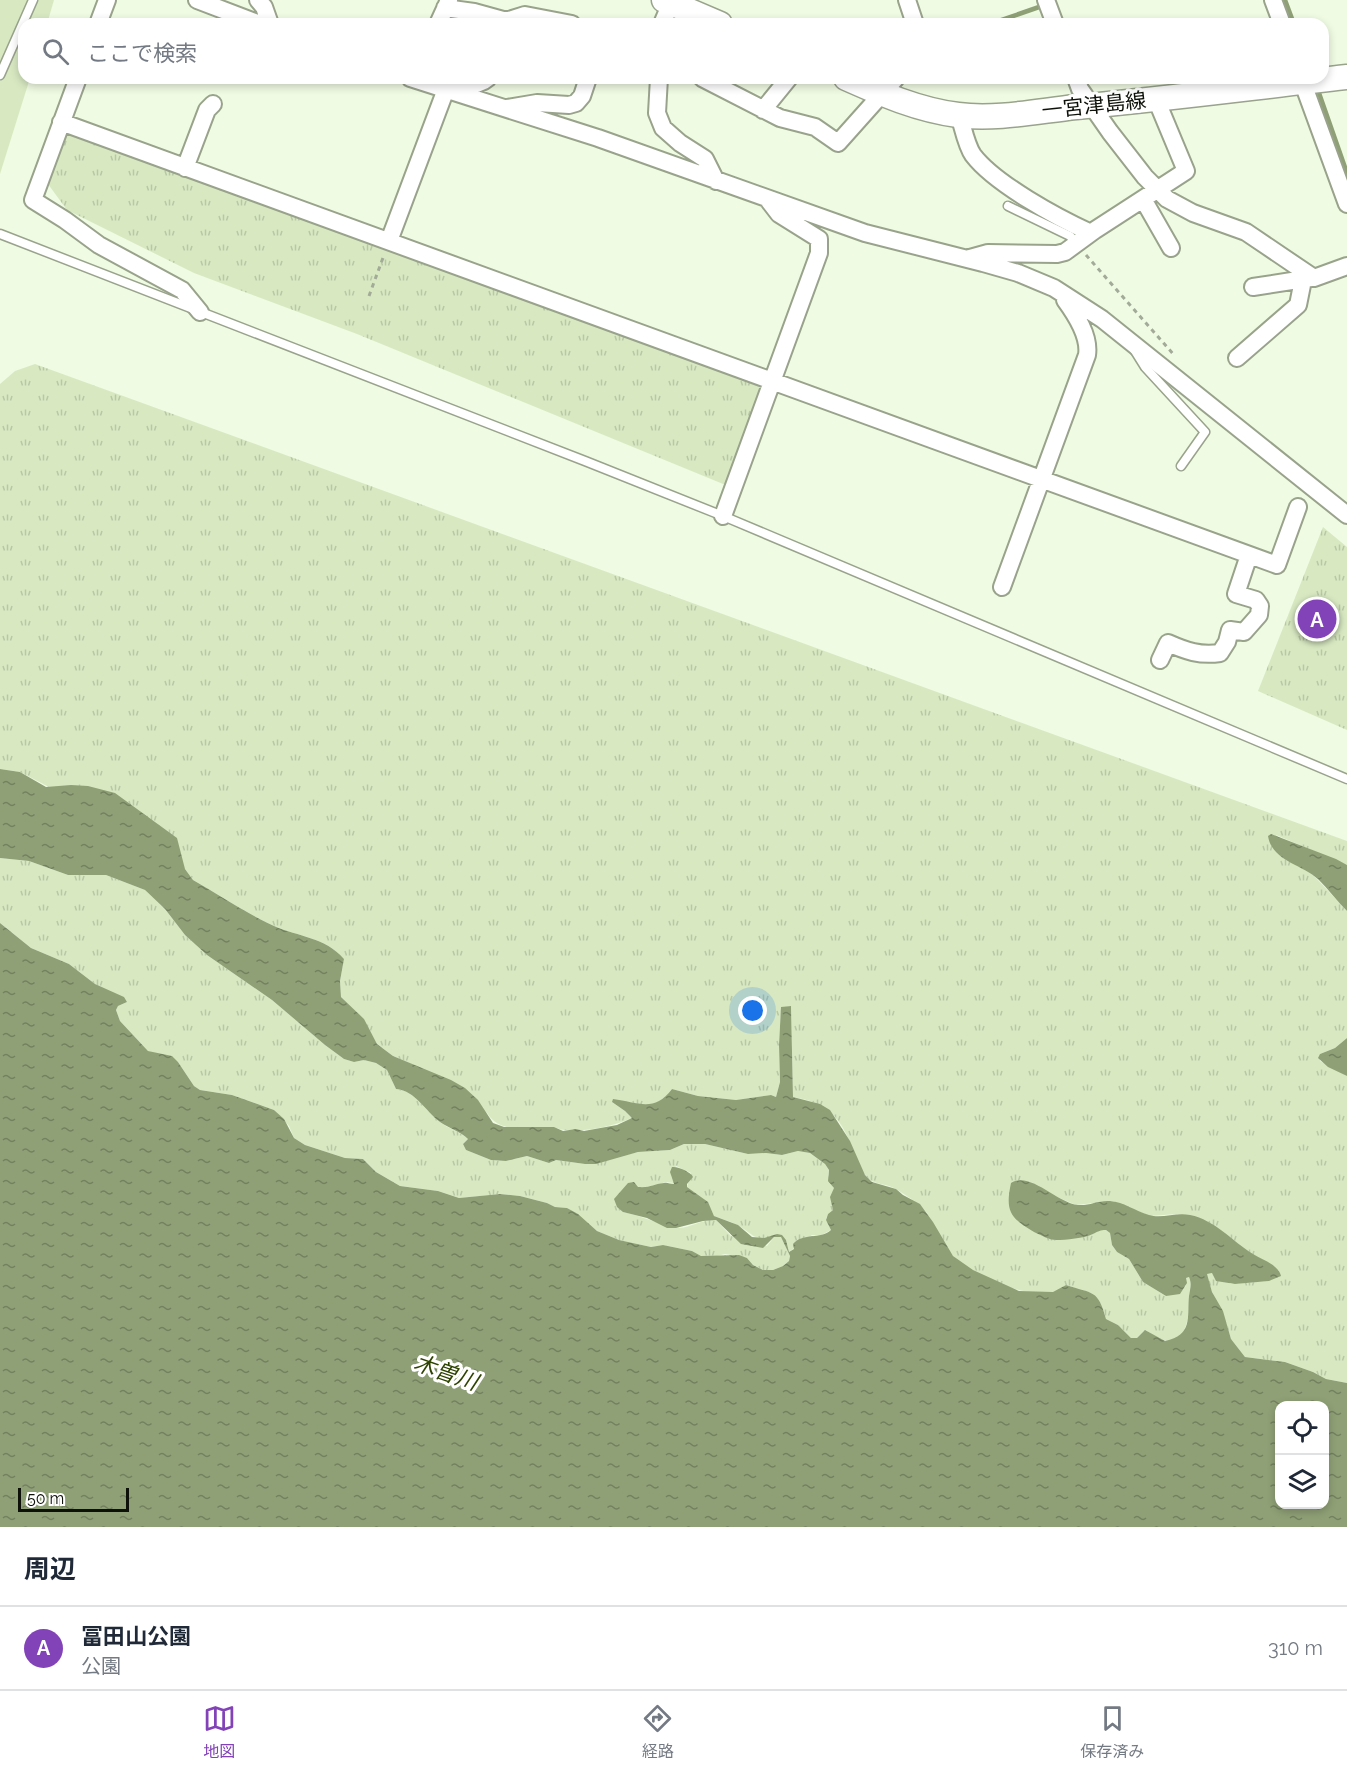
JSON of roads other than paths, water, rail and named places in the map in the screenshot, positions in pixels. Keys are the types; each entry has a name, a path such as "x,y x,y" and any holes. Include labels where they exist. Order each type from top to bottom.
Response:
{"main road":[{"path":"666,9 698,18"},
{"name":"一宮津島線","path":"1329,78 1347,77"},
{"name":"一宮津島線","path":"889,86 928,110 959,116 1000,115 1091,106 1271,84"}],"street":[{"path":"100,18 107,0"},
{"path":"197,0 244,18"},
{"path":"258,0 264,7 268,18"},
{"path":"907,0 913,18"},
{"path":"1046,0 1053,18"},
{"path":"1273,0 1280,18"},
{"path":"441,18 447,4 496,18"},
{"path":"520,18 525,15 541,18"},
{"path":"76,84 33,200 99,245 182,290 200,312"},
{"path":"429,84 597,138 865,233 1018,273 1060,292 1102,319 1347,515"},
{"path":"389,241 448,90 460,85 477,84"},
{"path":"505,108 537,103 569,105 576,103 582,96 586,84"},
{"path":"658,84 657,112 663,128 680,143 705,159 716,181"},
{"path":"724,84 763,110 780,118 815,127 838,143 889,86"},
{"path":"763,110 784,84"},
{"path":"1079,84 1091,106 1145,177 1164,246"},
{"path":"1303,84 1347,204"},
{"path":"966,259 988,253 1057,254 1065,252 1090,233 1186,171 1156,99"},
{"path":"186,168 207,110 213,104"},
{"path":"959,116 972,154 996,178 1059,219 1090,233"},
{"path":"61,122 1277,565 1298,507"},
{"path":"1150,194 1167,199 1193,213 1246,232 1308,279"},
{"path":"723,516 819,253 819,239 779,214 769,200"},
{"path":"1253,287 1308,279 1347,266"},
{"path":"1237,358 1298,304 1308,279"},
{"path":"1002,587 1087,355 1088,346 1077,316 1060,292"},
{"path":"1160,660 1168,643 1190,652 1206,655 1220,652 1227,642 1230,630 1244,632 1259,615 1260,606 1256,600 1236,594 1249,555"}],"lane":[{"path":"25,18 33,0"},
{"path":"0,75 18,34"},
{"path":"1008,206 1070,236 1077,244"},
{"path":"0,234 723,516 1347,779"},
{"path":"1128,340 1144,367 1205,432 1181,466"}],"water":[{"name":"木曽川","path":"0,769 20,772 46,787 88,786 115,793 177,838 185,869 193,880 264,921 283,930 311,938 337,952 344,959 340,981 341,997 364,1019 377,1044 393,1056 465,1088 478,1100 493,1123 504,1127 554,1127 563,1131 576,1129 584,1131 617,1125 632,1118 612,1102 613,1099 652,1104 672,1089 698,1096 736,1100 771,1095 776,1097 780,1082 781,1007 791,1006 793,1097 820,1104 830,1110 850,1141 865,1175 872,1182 896,1189 920,1204 953,1256 973,1270 1019,1291 1053,1292 1066,1285 1093,1294 1100,1302 1106,1319 1118,1325 1131,1338 1137,1338 1145,1330 1165,1341 1180,1335 1187,1324 1191,1284 1189,1277 1186,1278 1187,1283 1180,1294 1166,1296 1143,1282 1129,1259 1117,1252 1112,1245 1110,1233 1106,1230 1085,1237 1060,1240 1034,1232 1015,1218 1009,1207 1011,1183 1018,1180 1035,1184 1061,1199 1078,1205 1110,1201 1154,1216 1185,1214 1199,1218 1215,1226 1245,1249 1277,1268 1281,1276 1269,1281 1235,1284 1216,1281 1212,1273 1207,1274 1212,1292 1223,1311 1231,1339 1245,1357 1285,1362 1326,1379 1347,1383 1347,1527 0,1527 0,923 31,948 69,964 95,984 124,997 127,1002 118,1006 116,1010 120,1021 148,1051 172,1056 194,1086 200,1090 232,1095 274,1110 284,1119 294,1138 305,1145 345,1158 363,1159 376,1172 400,1186 438,1191 459,1198 500,1194 520,1196 555,1207 567,1208 578,1214 597,1231 619,1240 651,1247 663,1245 692,1251 701,1256 739,1255 763,1270 773,1270 789,1261 790,1256 781,1237 774,1237 763,1248 741,1244 716,1220 667,1228 647,1218 623,1212 617,1207 614,1199 628,1183 634,1182 638,1187 674,1184 670,1172 672,1167 681,1168 693,1177 687,1187 708,1202 714,1216 738,1225 752,1237 782,1235 789,1252 794,1249 793,1244 797,1240 822,1235 831,1230 826,1220 828,1214 833,1210 830,1197 834,1188 828,1181 829,1170 825,1164 810,1153 798,1151 782,1155 748,1154 705,1144 684,1144 670,1150 638,1152 596,1164 585,1164 556,1160 549,1163 527,1156 506,1161 491,1160 466,1150 463,1144 468,1139 440,1122 409,1093 396,1089 387,1070 376,1063 344,1059 325,1045 272,1000 207,955 185,935 165,909 145,890 106,875 68,875 29,861 0,858"},
{"path":"1271,834 1347,865 1347,911 1318,879 1275,851 1268,836"},
{"path":"1347,1038 1347,1076 1328,1067 1318,1058 1320,1054 1335,1048"}],"waterway":[{"path":"1285,0 1292,18"},
{"path":"1007,18 1042,6"},
{"path":"1319,93 1347,173"}],"place":[{"name":"冨田山公園","path":"1317,619"}]}
